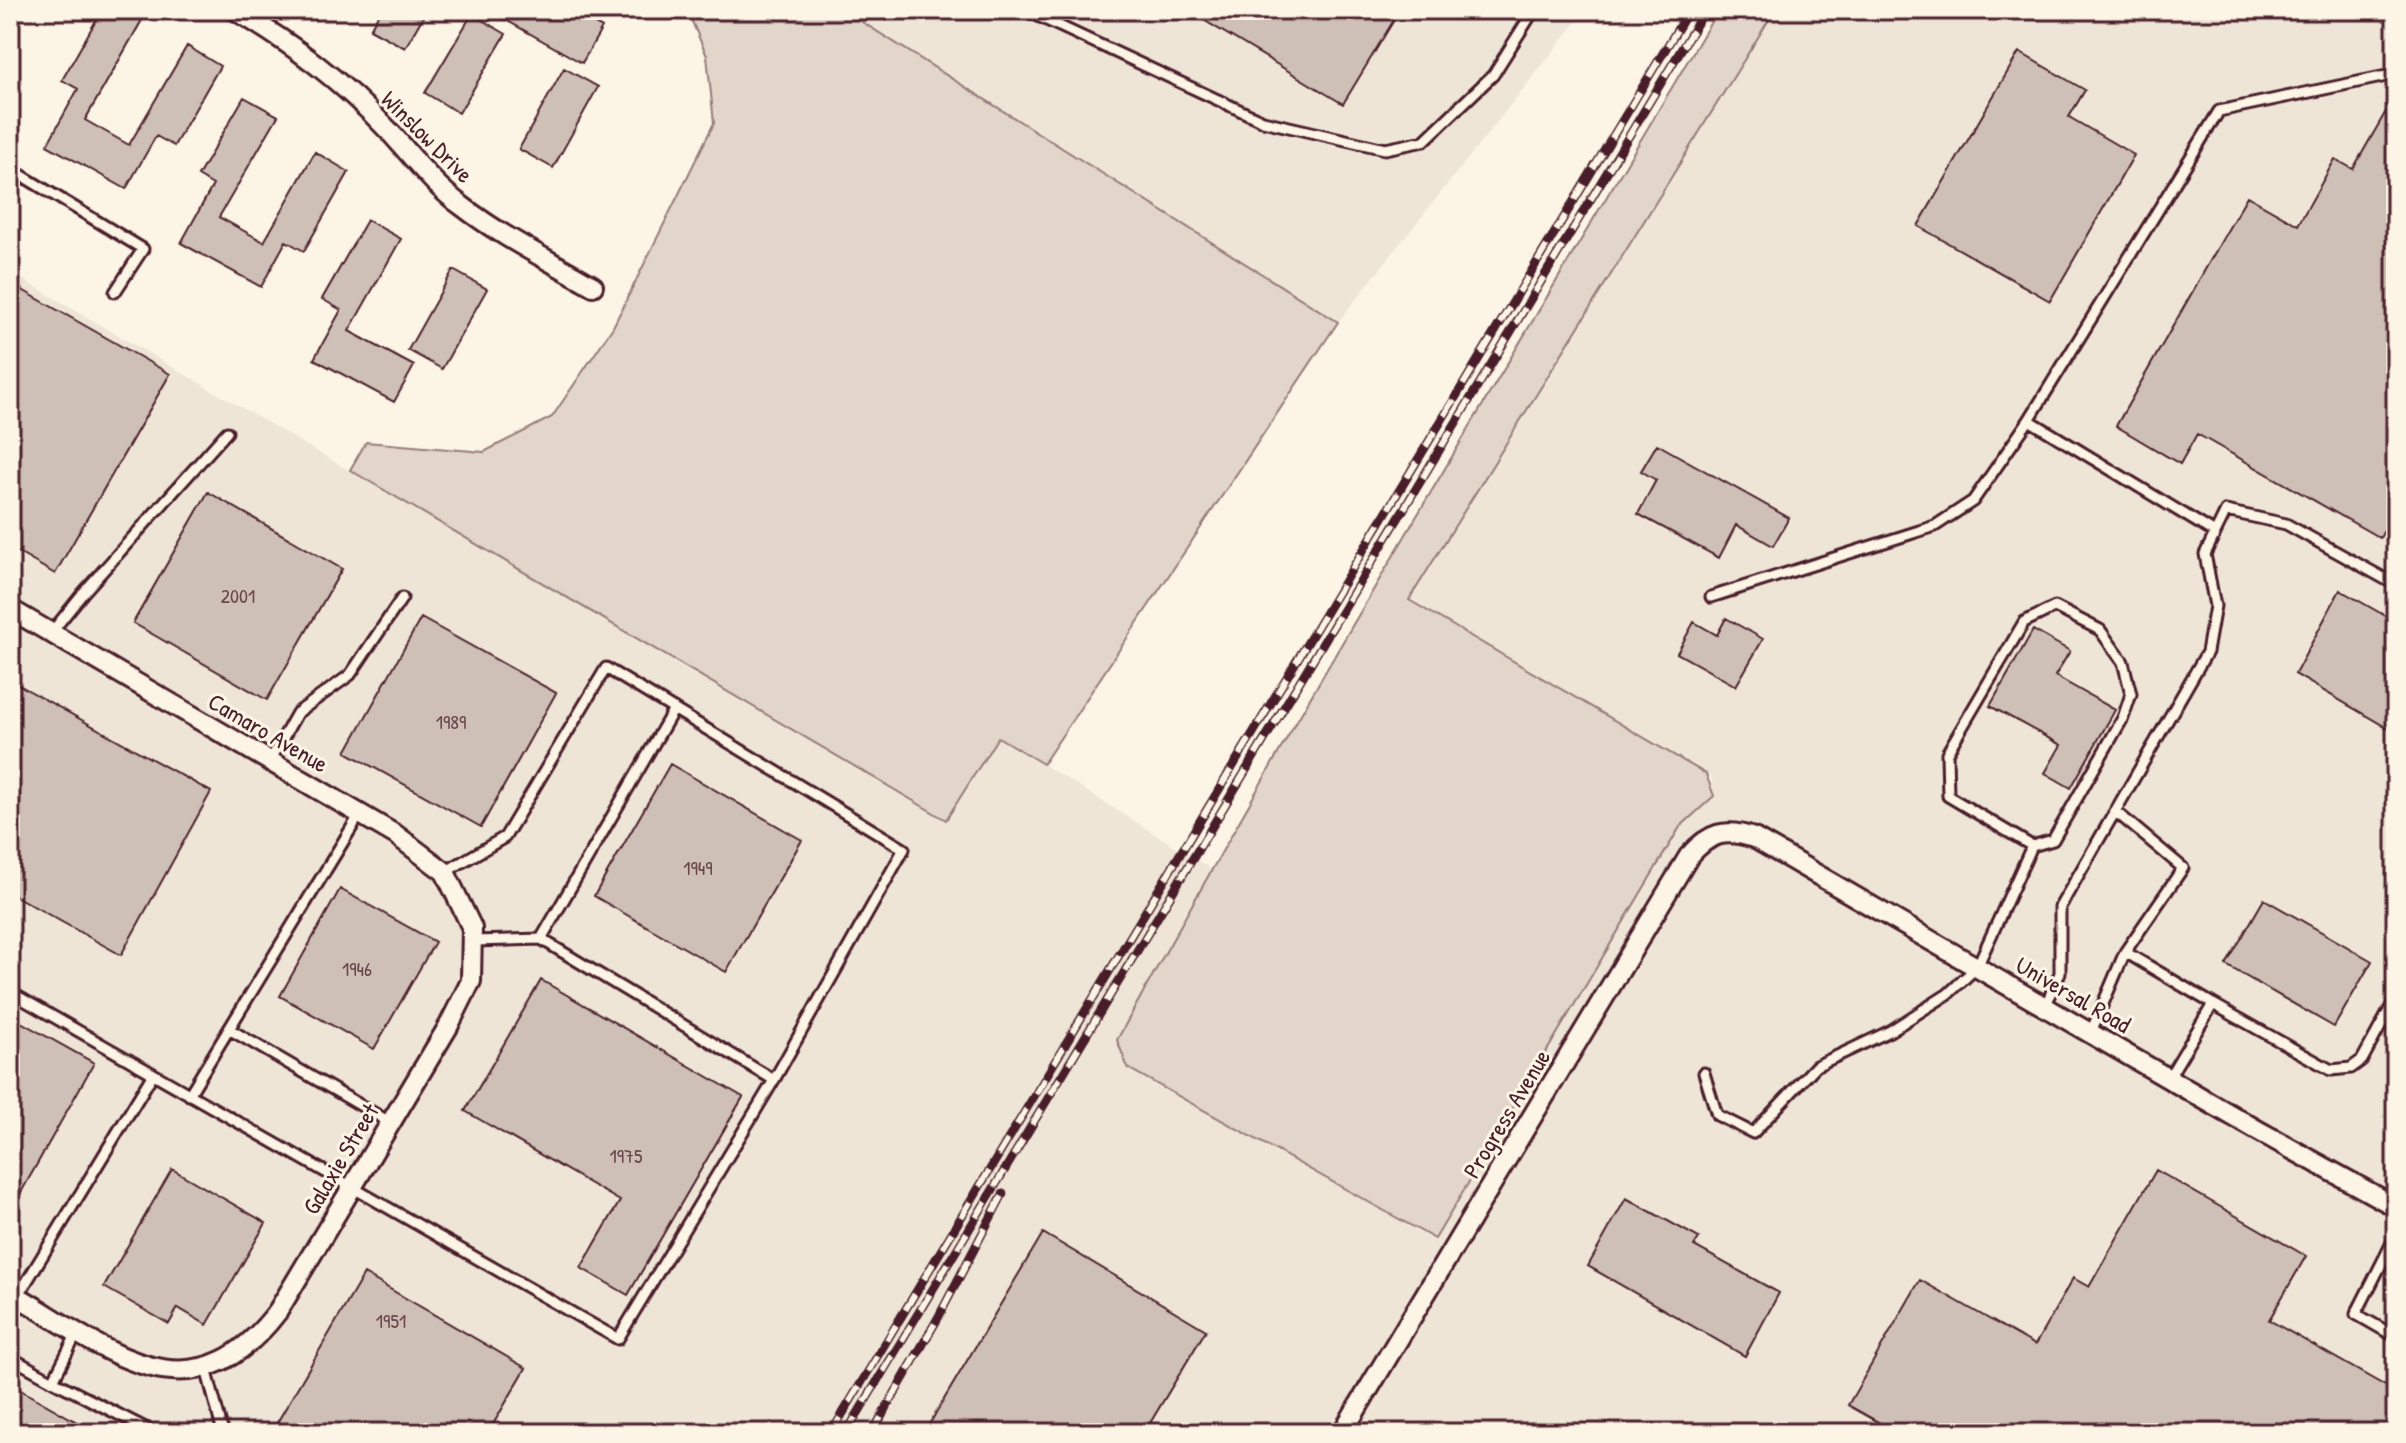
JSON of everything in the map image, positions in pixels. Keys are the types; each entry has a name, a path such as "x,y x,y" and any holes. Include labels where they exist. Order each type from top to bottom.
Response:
{"street":[{"name":"Winslow Drive","path":"235,10 286,40 329,73 436,184 462,206 593,286"},
{"name":"Camaro Avenue","path":"10,609 396,835 445,872 472,935"},
{"name":"Universal Road","path":"1723,833 1754,838 2168,1079 2396,1207"},
{"name":"Progress Avenue","path":"1342,1433 1689,856 1703,840 1723,833"},
{"name":"Galaxie Street","path":"197,1369 241,1351 261,1333 278,1311 448,1027 471,981 472,935"},
{"path":"14,1294 139,1364 155,1369 197,1369"}],"lane":[{"path":"1025,10 1263,121 1385,149 1424,141 1493,75 1534,10"},
{"path":"1711,597 1935,526 1973,501 2029,420 2219,111 2396,74"},
{"path":"10,192 21,175 143,249 115,292"},
{"path":"2029,420 2215,533"},
{"path":"51,633 227,432"},
{"path":"2045,1007 2060,973 2060,907 2207,652 2215,606 2205,554 2226,511 2286,524 2396,585"},
{"path":"270,761 297,713 350,675 402,598"},
{"path":"1704,1073 1717,1115 1753,1133 1816,1066 1890,1031 1948,994 1977,967 2032,846 2053,840 2123,718 2131,694 2123,662 2100,630 2055,607 2024,622 1947,753 1948,796 2032,846"},
{"path":"10,998 17,996 618,1339 774,1080 904,849 606,668 505,837 445,872"},
{"path":"541,939 674,709"},
{"path":"2091,1032 2125,952 2183,868 2115,811"},
{"path":"189,1095 360,814"},
{"path":"472,935 541,939 774,1080"},
{"path":"2125,952 2331,1070 2351,1068 2362,1060 2396,998"},
{"path":"2168,1079 2213,1004"},
{"path":"229,1029 391,1123"},
{"path":"14,1294 153,1074"},
{"path":"2396,1235 2356,1314 2396,1337"},
{"path":"53,1381 78,1331"},
{"path":"10,1357 155,1433"},
{"path":"197,1369 223,1433"}],"shaded area":[{"path":"687,10 843,10 1338,322 1043,764 998,737 946,820 350,470 366,442 484,452 552,417 613,327 714,123 707,56"},
{"path":"843,10 1586,10 1338,322"},
{"path":"1718,10 1775,10 1409,600 1706,774 1714,796 1680,827 1435,1239 1128,1068 1117,1040 1338,651"},
{"path":"1775,10 2396,10 2396,1433 10,1433 10,272 945,819 998,736 1211,869 1117,1040 1680,827 1714,795 1711,776 1409,600"}],"building":[{"path":"102,10 125,10 142,20 85,120 129,145 187,46 220,66 174,146 156,136 126,189 47,145 78,89 62,80"},
{"path":"381,10 427,10 405,48 370,29"},
{"path":"488,10 570,10 602,28 582,63"},
{"path":"1187,10 1400,10 1343,104"},
{"path":"472,14 506,34 459,113 425,93"},
{"path":"2019,52 2085,90 2069,117 2134,155 2050,301 1918,226"},
{"path":"564,68 598,87 553,168 519,149"},
{"path":"2396,94 2396,509 2380,538 2197,434 2180,464 2116,426 2247,196 2298,225 2335,159 2353,169"},
{"path":"244,97 278,116 219,217 264,242 315,152 349,172 304,251 286,241 261,287 181,243 213,185 198,176"},
{"path":"367,220 401,239 349,331 414,366 394,402 314,359 341,310 322,299"},
{"path":"453,270 487,289 442,369 408,350"},
{"path":"10,283 170,374 55,574 10,548"},
{"path":"1657,444 1789,518 1773,546 1736,525 1719,558 1638,514 1656,480 1641,471"},
{"path":"208,492 342,569 267,700 133,623"},
{"path":"2340,590 2396,622 2396,733 2295,674"},
{"path":"421,618 556,693 481,827 346,752"},
{"path":"1726,618 1763,639 1736,686 1677,653 1694,622 1717,635"},
{"path":"2033,630 2070,651 2055,676 2115,710 2071,788 2045,773 2061,745 1990,706"},
{"path":"10,680 211,792 121,955 10,893"},
{"path":"670,764 802,840 726,972 594,896"},
{"path":"340,889 435,942 374,1049 280,996"},
{"path":"2264,899 2372,961 2334,1027 2226,965"},
{"path":"541,980 743,1097 628,1295 581,1268 620,1201 465,1111"},
{"path":"10,1016 94,1063 10,1212"},
{"path":"172,1169 266,1223 207,1325 178,1308 169,1324 104,1287"},
{"path":"2156,1170 2306,1256 2269,1320 2396,1392 2396,1433 1898,1433 1848,1405 1920,1280 2035,1345 2073,1278 2089,1287"},
{"path":"1626,1198 1699,1238 1694,1246 1779,1293 1745,1356 1588,1266"},
{"path":"1043,1233 1206,1330 1144,1433 924,1433"},
{"path":"364,1274 526,1368 488,1433 271,1433"},
{"path":"10,1384 96,1433 10,1433"}],"railway":[{"path":"831,1433 1689,10"},
{"path":"846,1433 1705,10"},
{"path":"872,1433 938,1318 1003,1194"}]}
